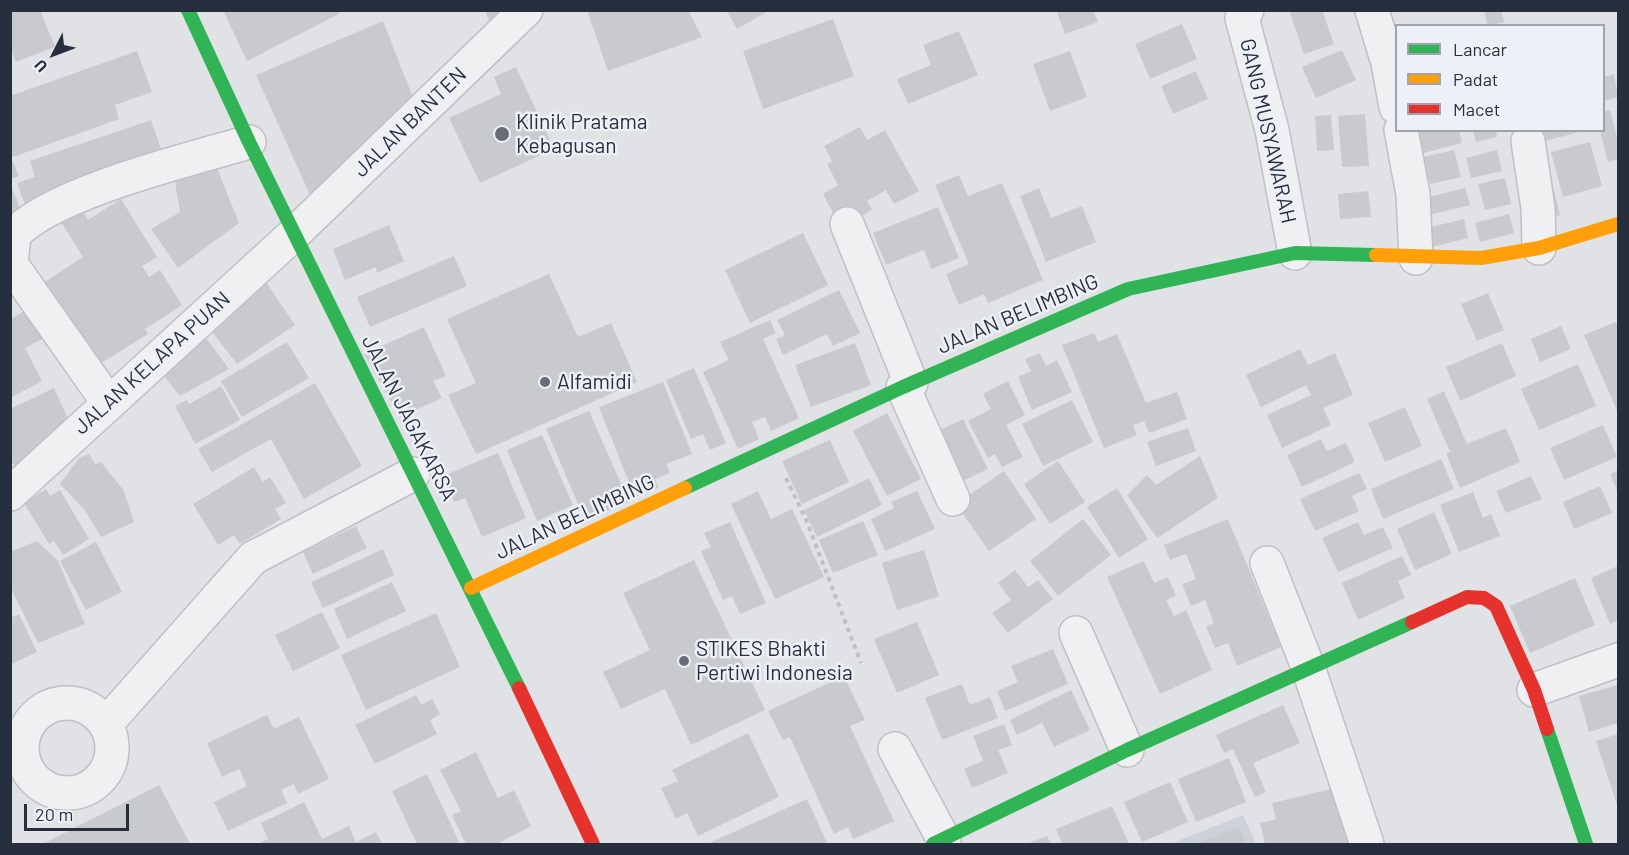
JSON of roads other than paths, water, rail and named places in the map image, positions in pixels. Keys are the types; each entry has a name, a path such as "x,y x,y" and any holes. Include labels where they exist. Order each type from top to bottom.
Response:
{"street":[{"name":"JALAN JAGAKARSA","path":"188,10 249,142 471,588 593,844"},
{"name":"JALAN BANTEN","path":"294,234 526,10"},
{"name":"GANG MUSYAWARAH","path":"1247,10 1242,18 1272,130 1295,253"},
{"path":"1372,10 1388,63 1395,102"},
{"path":"1401,132 1413,194 1416,258"},
{"path":"1528,141 1538,208 1539,248"},
{"path":"108,402 11,264 14,236 33,218 83,195 249,142"},
{"path":"847,224 953,500"},
{"name":"JALAN BELIMBING","path":"471,588 907,385 1128,289 1221,267 1295,253 1481,258 1539,248 1618,224"},
{"name":"JALAN KELAPA PUAN","path":"10,494 294,234"},
{"path":"106,723 253,558 414,474"},
{"path":"1267,563 1308,667 1367,844"},
{"path":"895,749 939,842 1127,750 1308,667 1467,597 1484,598 1496,606 1534,690 1586,844"},
{"path":"1076,633 1127,750"},
{"path":"1534,690 1618,660"}],"place":[{"name":"Klinik Pratama Kebagusan","path":"502,134"},
{"name":"Alfamidi","path":"545,382"},
{"name":"STIKES Bhakti Pertiwi Indonesia","path":"684,661"}]}
